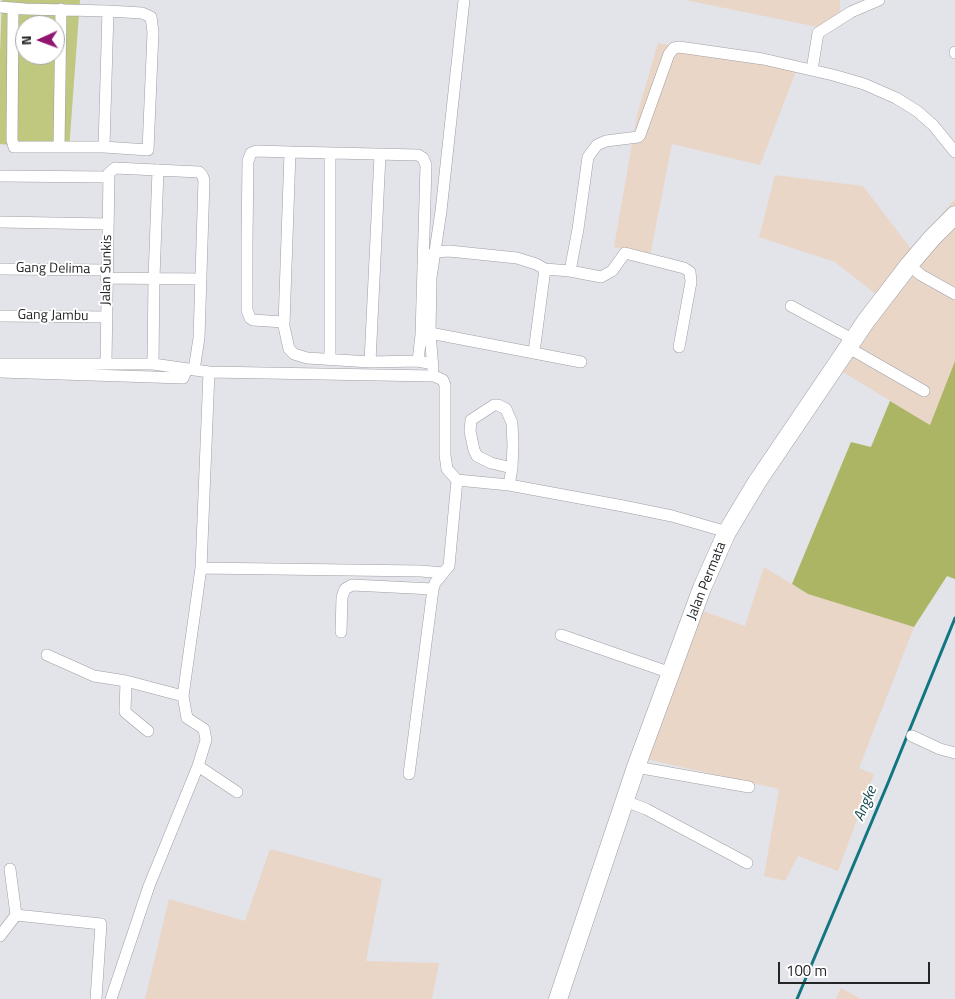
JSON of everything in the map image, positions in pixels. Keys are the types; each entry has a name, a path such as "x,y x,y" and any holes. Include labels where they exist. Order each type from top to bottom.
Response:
{"main road":[{"name":"Jalan Permata","path":"558,999 636,767 702,588 726,532 757,482 851,344 909,266 932,238 955,215"}],"street":[{"path":"0,0 0,7 13,9 108,11 147,14 151,17 153,20 153,32 148,150 104,147 13,146 13,9"},
{"path":"433,370 430,333 431,278 441,211 464,0"},
{"path":"812,70 818,34 851,12 879,0"},
{"path":"59,147 61,9"},
{"path":"104,147 108,11"},
{"path":"570,271 588,157 597,145 606,141 638,137 640,135 671,50 679,47 763,59 864,84 896,98 917,111 934,124 955,152"},
{"path":"284,324 278,320 253,320 248,315 246,239 248,161 251,154 256,151 418,155 426,161 418,361"},
{"path":"290,152 284,324 286,342 294,354 307,358 370,362 418,361 433,370 443,380 445,385 445,454 447,469 457,480 509,485 672,516 726,532"},
{"path":"330,153 330,358"},
{"path":"370,362 380,154"},
{"path":"0,176 108,176 111,170 115,168 199,172 204,180 199,338 191,370 183,378 0,372"},
{"path":"153,364 158,170"},
{"name":"Jalan Sunkis","path":"106,363 108,176"},
{"path":"0,222 108,224"},
{"path":"434,252 448,251 517,258 536,264 544,269 570,271 601,277 606,276 612,271 625,253 684,268 690,272 691,282 680,347"},
{"path":"909,266 955,294"},
{"name":"Gang Delima","path":"0,269 201,279"},
{"path":"534,352 544,269"},
{"path":"791,306 924,391"},
{"name":"Gang Jambu","path":"0,316 106,317"},
{"path":"430,333 581,362"},
{"path":"0,364 153,364 209,372 433,370"},
{"path":"125,364 126,376"},
{"path":"111,999 149,886 198,766 206,740 204,729 187,718 183,696 201,568 209,372"},
{"path":"509,485 512,468 513,433 511,419 503,406 494,405 470,420 474,450 477,456 491,463 512,468"},
{"path":"409,774 433,589 435,583 449,566 457,480"},
{"path":"201,568 421,571 443,573"},
{"path":"341,632 342,597 345,589 352,585 433,589"},
{"path":"561,635 671,673"},
{"path":"47,655 94,676 126,681 183,696"},
{"path":"126,681 125,712 148,732"},
{"path":"912,736 955,753"},
{"path":"198,766 237,792"},
{"path":"636,767 749,788"},
{"path":"625,801 646,809 747,863"},
{"path":"0,936 16,915 10,869"},
{"path":"16,915 101,924 96,999"}],"shaded area":[{"path":"685,0 840,0 840,15 818,27"},
{"path":"658,43 797,69 760,165 672,144 650,256 614,247 637,115"},
{"path":"775,175 863,186 911,249 955,199 955,361 930,425 833,366 882,299 835,262 759,237"},
{"path":"764,567 808,594 914,627 859,768 874,774 838,871 798,856 785,881 764,876 779,789 646,759 697,609 745,626"},
{"path":"270,849 382,879 366,961 439,963 432,999 145,999 169,899 245,921"},
{"path":"841,988 861,999 836,999"}],"green space":[{"path":"2,0 80,0 69,150 0,144"},
{"path":"955,361 955,579 947,576 914,627 808,594 792,584 851,442 871,447 890,401 930,425"}],"waterway":[{"name":"Angke","path":"797,999 955,618"}]}
